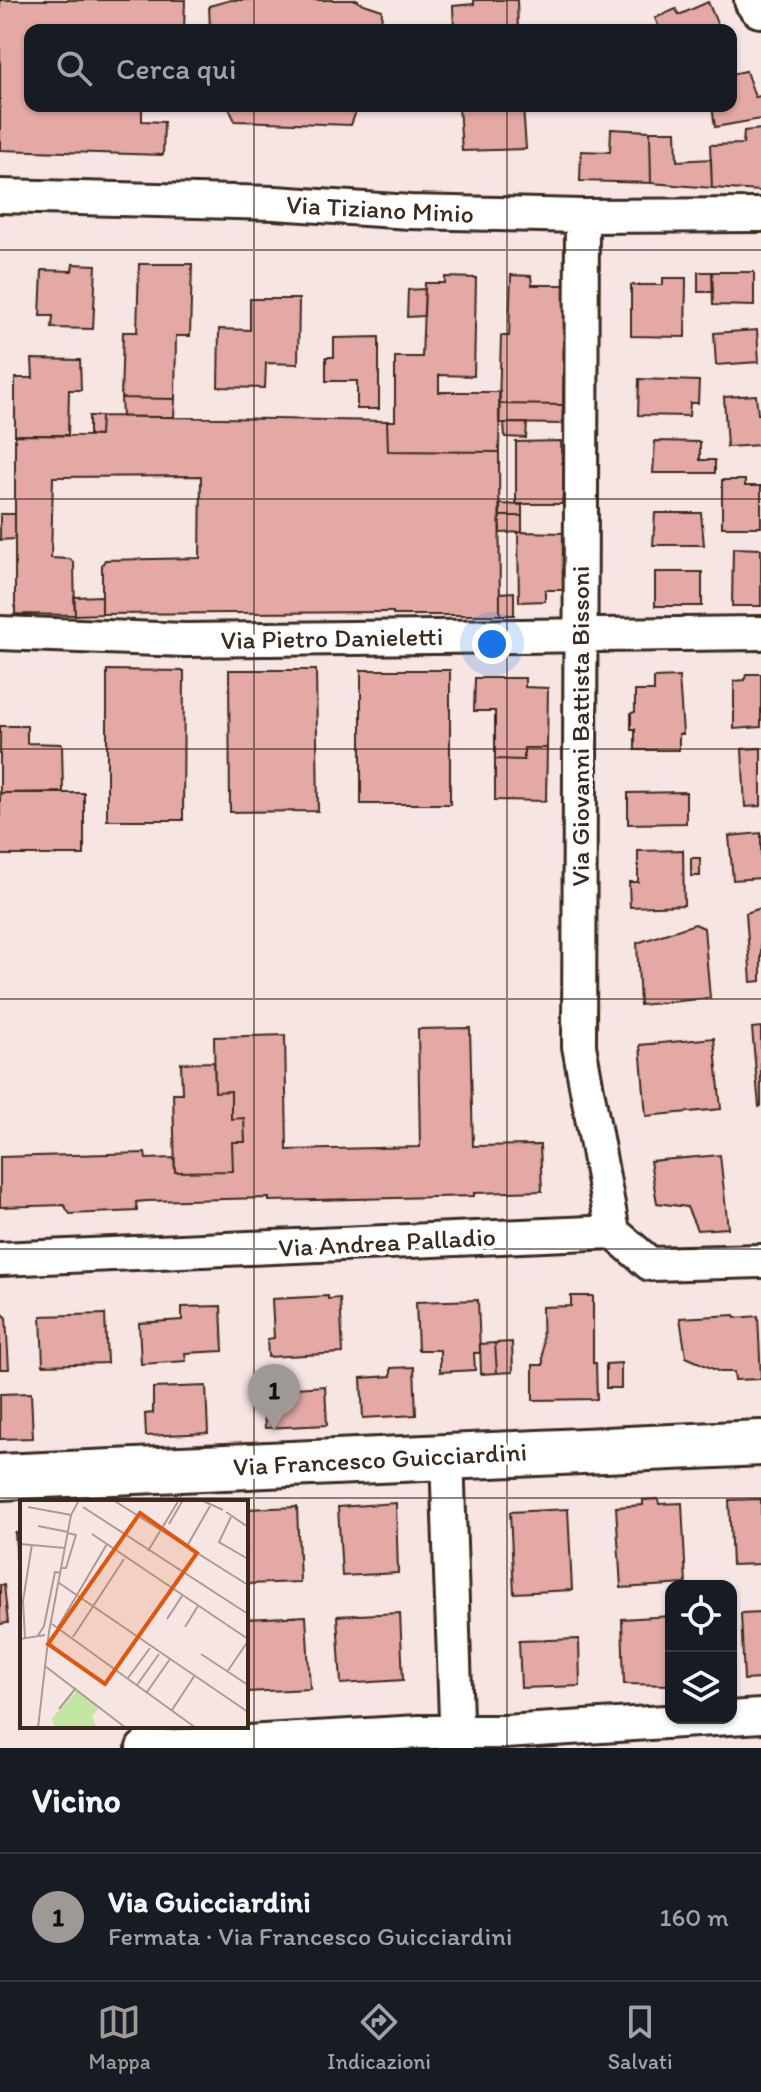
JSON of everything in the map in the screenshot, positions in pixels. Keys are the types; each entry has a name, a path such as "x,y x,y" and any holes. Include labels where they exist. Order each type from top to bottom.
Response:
{"street":[{"path":"757,0 761,5"},
{"name":"Via Tiziano Minio","path":"0,196 275,203 410,212 582,216 761,215"},
{"name":"Via Giovanni Battista Bissoni","path":"582,216 579,1046 613,1232"},
{"name":"Via Pietro Danieletti","path":"0,633 185,640 761,633"},
{"path":"613,1232 650,1264 761,1261"},
{"name":"Via Andrea Palladio","path":"0,1259 613,1232"},
{"name":"Via Francesco Guicciardini","path":"0,1477 761,1443"},
{"path":"447,1456 456,1741"},
{"path":"143,1748 456,1741 761,1716"}],"building":[{"path":"0,0 185,0 184,24 24,24 24,112 142,112 142,121 164,122 163,155 0,150"},
{"path":"231,0 358,0 382,10 381,24 210,24 209,6"},
{"path":"474,0 517,0 518,24 454,24 453,6 474,4"},
{"path":"708,2 717,24 658,24 655,18 676,9 679,15"},
{"path":"746,71 755,97 761,96 761,119 715,127 713,112 737,112 737,73"},
{"path":"231,112 356,112 351,125 235,121"},
{"path":"459,112 523,112 526,149 462,151"},
{"path":"611,129 650,131 651,183 580,181 581,151 610,152"},
{"path":"761,129 761,191 712,188 710,145 743,144 744,131"},
{"path":"650,131 676,131 677,161 711,159 712,188 651,183"},
{"path":"73,264 96,265 93,329 52,328 53,316 40,316 42,270 72,271"},
{"path":"139,264 192,264 190,336 176,336 175,399 121,398 123,332 137,332"},
{"path":"698,272 712,272 713,292 698,292"},
{"path":"712,272 754,272 754,306 713,305"},
{"path":"511,275 531,276 532,285 565,285 563,405 499,404 501,336 509,336"},
{"path":"445,277 476,278 474,376 439,375 439,392 500,392 499,452 388,451 387,421 395,421 395,357 422,357 425,283 445,283"},
{"path":"663,278 686,278 685,337 631,336 631,285 663,285"},
{"path":"425,289 424,316 407,317 408,290"},
{"path":"250,299 299,299 298,364 266,363 265,388 218,387 219,329 250,330"},
{"path":"757,330 759,362 716,365 714,333"},
{"path":"379,337 379,409 357,409 357,381 326,381 326,357 334,357 334,338"},
{"path":"32,359 80,360 81,390 69,390 68,435 15,435 15,378 33,378"},
{"path":"639,379 699,381 698,403 690,403 689,416 638,415"},
{"path":"756,395 758,414 761,414 761,445 727,447 724,397"},
{"path":"121,398 175,399 174,417 122,417"},
{"path":"499,404 563,405 562,424 499,423"},
{"path":"89,416 101,416 100,436 89,435"},
{"path":"101,416 387,421 388,451 499,452 500,615 393,615 393,612 102,614 102,565 105,560 200,558 201,476 53,477 51,558 70,559 74,563 75,615 15,614 15,435 100,436"},
{"path":"504,423 527,423 526,438 505,437"},
{"path":"561,441 562,463 565,463 562,504 516,504 516,442"},
{"path":"655,441 700,442 700,460 715,460 715,473 653,473"},
{"path":"722,480 745,480 745,486 761,486 761,527 722,527"},
{"path":"500,504 522,505 522,516 500,516"},
{"path":"655,513 701,513 704,545 653,545"},
{"path":"0,514 15,514 15,539 0,540"},
{"path":"500,516 522,516 522,532 500,533"},
{"path":"518,532 564,533 567,568 564,568 564,590 545,590 545,601 519,602"},
{"path":"733,548 761,549 761,606 732,606"},
{"path":"655,572 702,572 702,606 655,606"},
{"path":"514,592 514,615 500,615 500,593"},
{"path":"102,596 102,614 75,615 74,597"},
{"path":"107,670 184,671 183,820 107,820"},
{"path":"229,670 316,670 318,811 230,812"},
{"path":"361,670 450,670 450,804 361,804"},
{"path":"746,674 761,674 761,727 734,729 734,681 745,680"},
{"path":"679,677 683,734 679,734 679,750 635,750 631,713 635,712 635,691 654,691 654,678"},
{"path":"475,678 525,678 525,687 548,688 547,748 524,748 524,760 495,759 495,711 474,711"},
{"path":"0,726 27,726 27,743 62,744 63,792 0,793"},
{"path":"524,748 547,748 546,801 495,800 495,759 524,760"},
{"path":"761,748 761,806 745,807 742,749"},
{"path":"686,792 686,823 628,824 628,793"},
{"path":"0,793 84,793 84,855 0,855"},
{"path":"761,833 761,878 733,880 729,836"},
{"path":"683,850 684,905 630,907 629,882 638,882 638,851"},
{"path":"691,858 700,858 700,876 691,876"},
{"path":"761,908 761,981 751,982 746,913"},
{"path":"695,924 704,928 710,998 640,1005 637,943"},
{"path":"761,1027 761,1106 759,1107 752,1028"},
{"path":"470,1028 473,1146 540,1145 542,1191 316,1200 147,1201 136,1202 137,1211 70,1214 64,1205 0,1207 0,1157 145,1153 146,1159 174,1158 175,1172 233,1171 232,1142 245,1142 244,1118 231,1119 231,1091 215,1092 214,1037 285,1035 287,1150 420,1147 418,1029"},
{"path":"714,1038 721,1109 646,1116 640,1045"},
{"path":"214,1062 215,1092 231,1091 231,1119 244,1118 245,1142 232,1142 233,1171 175,1172 173,1093 182,1093 181,1063"},
{"path":"720,1155 728,1228 697,1230 687,1207 657,1203 650,1161"},
{"path":"328,1296 328,1299 340,1298 343,1353 268,1357 267,1339 274,1338 272,1299"},
{"path":"571,1296 593,1296 593,1363 596,1363 597,1399 533,1400 533,1365 543,1365 542,1307 571,1306"},
{"path":"478,1300 480,1353 474,1353 475,1370 440,1372 440,1350 418,1350 416,1302"},
{"path":"221,1306 223,1351 185,1353 186,1361 141,1364 139,1323 182,1320 182,1307"},
{"path":"0,1311 6,1317 9,1369 0,1369"},
{"path":"105,1314 107,1363 43,1365 41,1316"},
{"path":"734,1315 735,1318 758,1316 761,1379 735,1380 734,1372 720,1372 686,1357 680,1318"},
{"path":"512,1342 513,1372 497,1373 495,1343"},
{"path":"495,1343 497,1373 481,1374 480,1344"},
{"path":"621,1363 621,1388 606,1388 606,1364"},
{"path":"414,1367 416,1415 363,1418 361,1378 391,1376 391,1368"},
{"path":"206,1386 208,1433 146,1436 145,1414 153,1413 153,1388"},
{"path":"325,1386 327,1425 265,1428 263,1390"},
{"path":"31,1393 33,1438 0,1439 0,1394"},
{"path":"658,1499 659,1504 682,1503 686,1580 665,1580 665,1585 621,1588 616,1507 643,1505 643,1500"},
{"path":"761,1499 761,1564 732,1565 729,1500"},
{"path":"396,1503 398,1573 342,1576 338,1507"},
{"path":"297,1507 300,1582 248,1584 248,1509"},
{"path":"568,1509 572,1590 514,1593 510,1512"},
{"path":"20,1532 20,1579 18,1579 15,1533"},
{"path":"0,1585 4,1585 8,1623 0,1624"},
{"path":"761,1612 761,1679 744,1680 741,1613"},
{"path":"400,1613 403,1680 341,1684 337,1616"},
{"path":"306,1616 310,1689 248,1692 248,1619"},
{"path":"665,1616 665,1685 624,1684 622,1619"},
{"path":"579,1639 580,1686 521,1688 519,1641"}],"place":[{"name":"Via Guicciardini","path":"274,1430"}]}
